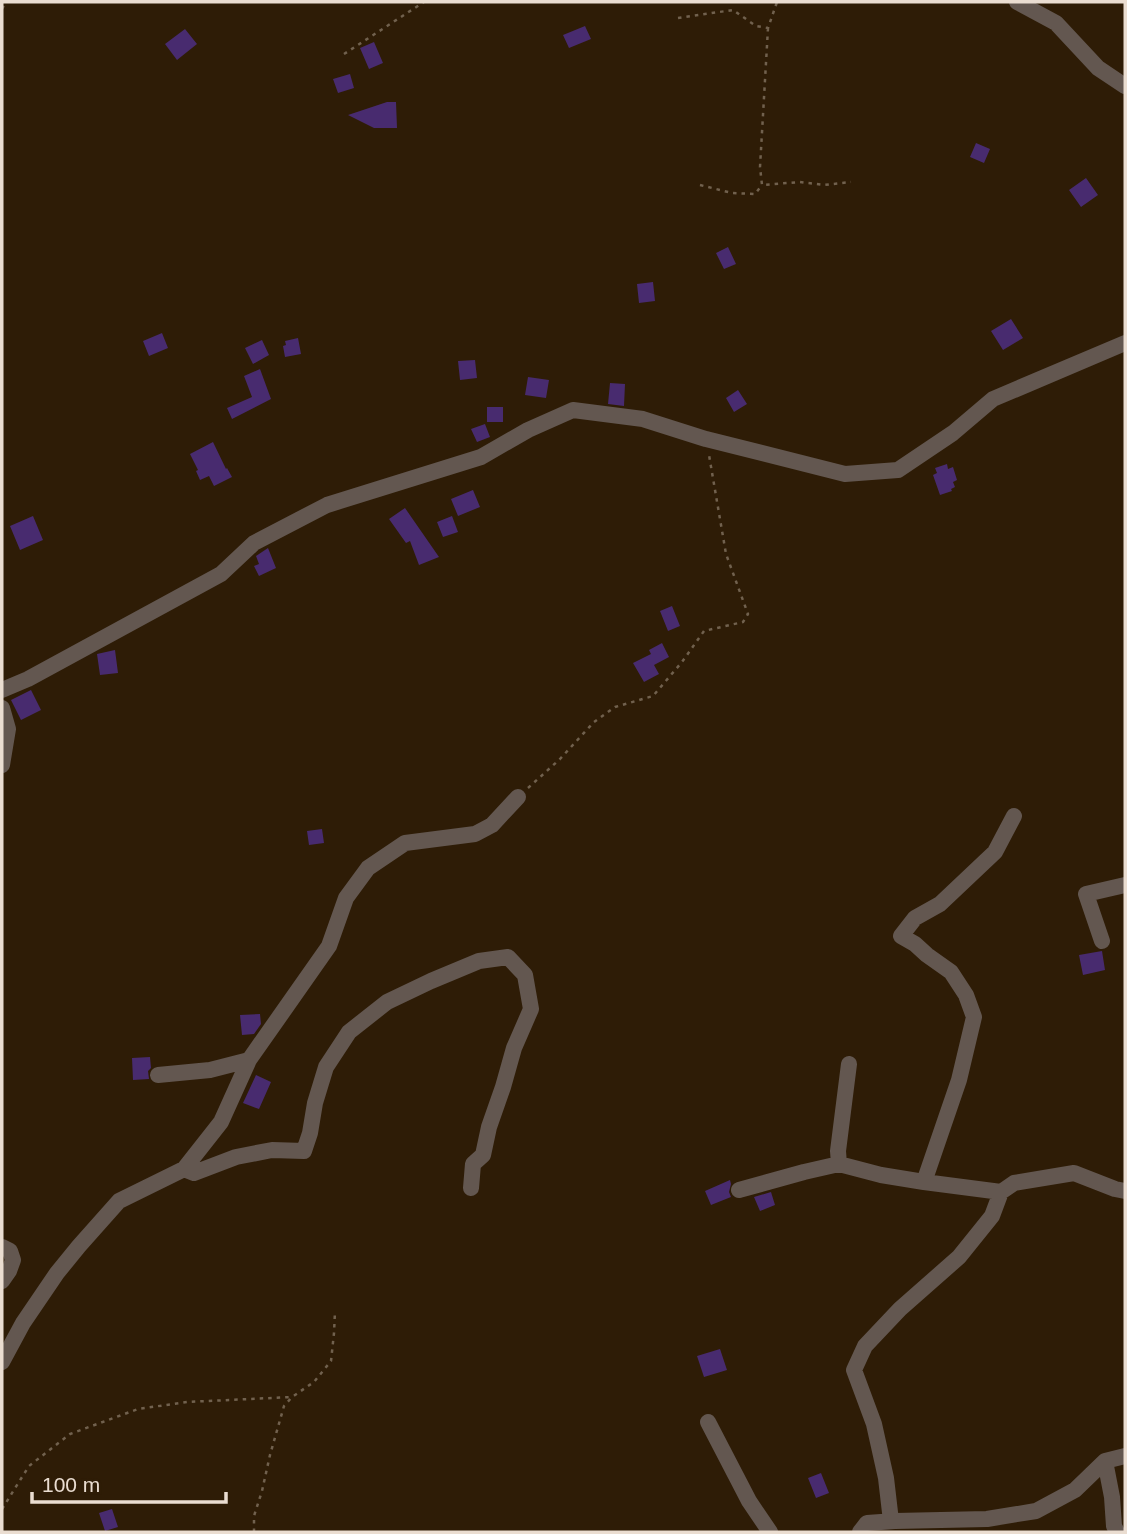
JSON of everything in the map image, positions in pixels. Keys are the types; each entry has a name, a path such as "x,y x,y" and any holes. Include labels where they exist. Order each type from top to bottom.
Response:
{"street":[{"path":"1017,2 1056,23 1098,68 1125,86"},
{"path":"2,690 40,673 221,574 254,542 327,505 481,457 528,430 573,410 643,419 706,439 845,474 898,470 953,433 993,399 1125,343"},
{"path":"2,708 8,729 2,765"},
{"path":"3,1354 57,1273 119,1201 184,1169 221,1122 249,1060 329,946 346,898 368,868 405,843 475,834 492,825 518,797"},
{"path":"924,1182 959,1080 974,1017 966,995 951,972 901,936 915,918 940,904 995,852 1014,816"},
{"path":"1102,941 1086,894 1125,886"},
{"path":"184,1169 194,1173 236,1157 272,1150 304,1151 326,1067 349,1032 387,1002 431,981 479,961 508,957 525,975 531,1009 514,1048 483,1155 473,1164 471,1188"},
{"path":"158,1075 209,1070 249,1060"},
{"path":"839,1164 838,1151 849,1064"},
{"path":"739,1190 839,1164 881,1175 1000,1192"},
{"path":"891,1521 886,1478 874,1424 854,1370 865,1346 900,1309 959,1257 992,1216 1000,1192 1014,1183 1074,1173 1125,1191"},
{"path":"2,1247 10,1251 13,1260 2,1281"},
{"path":"708,1422 749,1501 770,1532"},
{"path":"860,1532 867,1523 987,1519 1036,1511 1075,1490 1105,1461 1125,1456"},
{"path":"1105,1461 1117,1532"}],"path":[{"path":"2,9 6,2"},
{"path":"344,54 425,2"},
{"path":"700,185 732,193 755,194 762,184 760,167 768,28 777,2"},
{"path":"678,18 733,10 756,26 768,28"},
{"path":"762,184 800,182 824,186 851,182"},
{"path":"518,797 560,759 594,722 615,706 653,696 704,631 743,622 748,614 726,554 706,439"},
{"path":"254,1532 254,1516 285,1406 292,1397 314,1382 331,1362 335,1311"},
{"path":"2,1508 29,1466 70,1434 138,1409 187,1402 292,1397"}],"building":[{"path":"585,26 591,39 569,48 563,35"},
{"path":"185,29 197,44 177,60 165,44"},
{"path":"374,42 383,63 369,69 360,48"},
{"path":"350,74 354,88 338,93 333,79"},
{"path":"387,102 396,102 397,128 374,128 348,115"},
{"path":"976,143 990,149 984,163 970,157"},
{"path":"1086,178 1098,195 1081,207 1069,190"},
{"path":"728,247 736,264 724,269 716,253"},
{"path":"653,282 655,301 639,303 637,284"},
{"path":"1011,319 1023,338 1003,350 991,331"},
{"path":"162,333 168,348 149,356 143,341"},
{"path":"298,338 301,354 285,357 285,341"},
{"path":"262,340 269,355 253,364 245,348"},
{"path":"475,360 477,378 460,380 458,361"},
{"path":"260,369 271,399 232,419 227,408 252,397 244,376"},
{"path":"528,377 549,380 546,398 525,395"},
{"path":"610,383 625,384 624,406 608,404"},
{"path":"738,390 747,404 734,412 726,398"},
{"path":"487,407 503,407 503,422 487,422"},
{"path":"485,424 490,437 477,442 471,429"},
{"path":"213,442 232,477 214,486 209,476 200,480 190,454"},
{"path":"947,464 948,469 953,467 957,480 953,482 955,487 952,491 940,495 933,475 937,473 935,468"},
{"path":"473,490 480,507 458,516 451,499"},
{"path":"405,508 439,557 419,565 410,541 406,543 389,519"},
{"path":"33,516 43,540 20,550 10,526"},
{"path":"452,516 458,532 443,537 437,522"},
{"path":"268,548 276,568 259,576 254,566 259,564 256,556"},
{"path":"672,606 680,626 668,631 660,611"},
{"path":"662,643 669,657 654,665 659,674 644,682 633,663 651,654 649,650"},
{"path":"115,650 118,673 100,675 97,654"},
{"path":"31,690 41,710 21,720 11,700"},
{"path":"322,829 324,843 309,845 307,831"},
{"path":"1102,951 1105,970 1083,975 1079,955"},
{"path":"260,1014 261,1024 254,1034 242,1035 240,1015"},
{"path":"150,1057 149,1079 133,1080 132,1058"},
{"path":"256,1075 271,1082 259,1109 243,1103"},
{"path":"730,1180 731,1197 711,1205 705,1191"},
{"path":"771,1192 775,1205 760,1211 754,1197"},
{"path":"720,1349 727,1370 704,1377 697,1356"},
{"path":"821,1473 829,1493 816,1498 808,1478"},
{"path":"112,1509 118,1527 105,1531 99,1513"}]}
